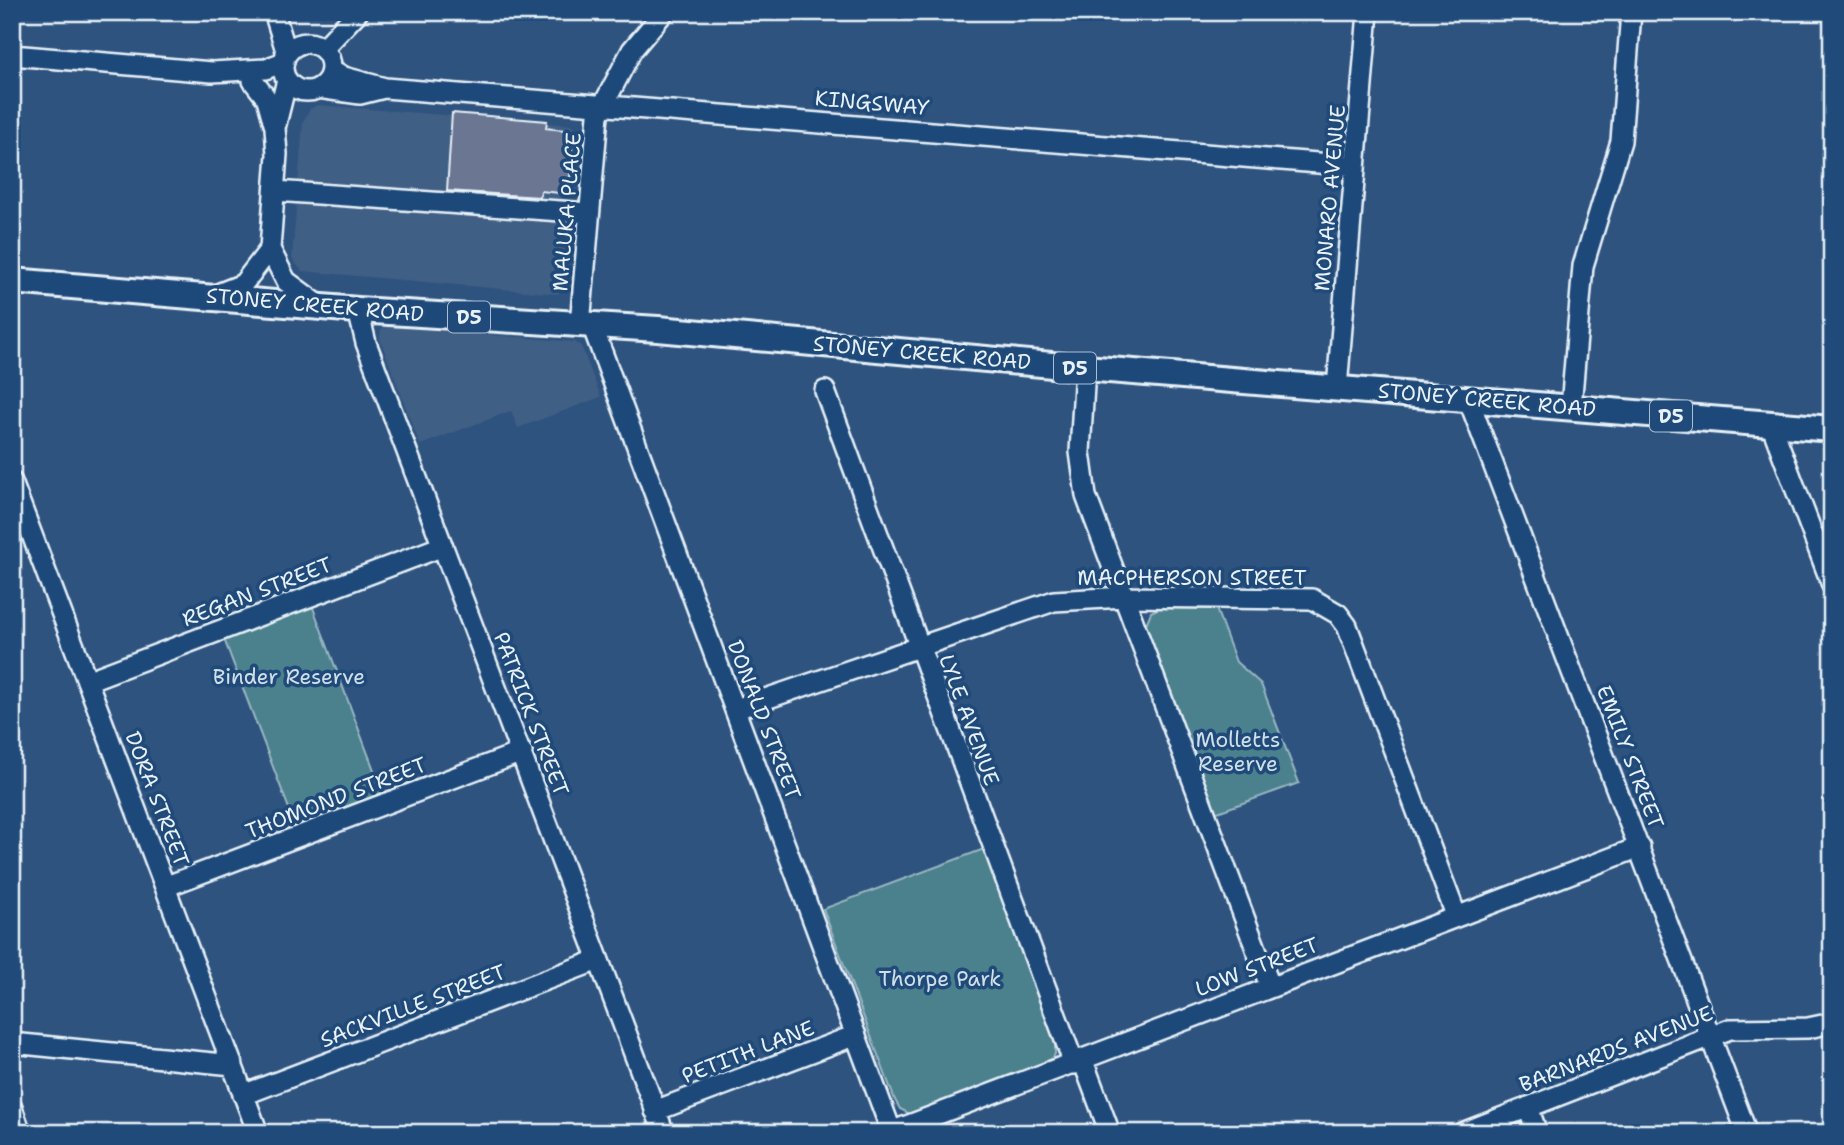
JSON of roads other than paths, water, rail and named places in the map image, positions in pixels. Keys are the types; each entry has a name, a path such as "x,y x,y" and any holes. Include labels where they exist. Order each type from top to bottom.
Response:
{"main road":[{"name":"STONEY CREEK ROAD","path":"12,281 358,310 586,325 1832,429"}],"street":[{"path":"323,49 358,12"},
{"name":"MALUKA PLACE","path":"586,325 589,213 597,123 602,104 632,50 664,12"},
{"name":"MONARO AVENUE","path":"1337,388 1368,12"},
{"path":"1570,407 1583,266 1621,141 1631,12"},
{"path":"275,128 289,64 291,40 276,18"},
{"path":"212,72 253,82 289,64 316,45 323,49 331,69 324,83 312,90 292,109 277,154"},
{"path":"12,55 212,72 265,69 289,64"},
{"path":"289,64 295,88 312,90"},
{"name":"KINGSWAY","path":"331,69 344,77 386,88 1355,166"},
{"path":"253,82 270,105 275,128 277,154 270,249 286,281 320,306"},
{"name":"KINGSWAY","path":"312,90 360,94 386,88"},
{"path":"275,191 589,213"},
{"path":"210,297 243,284 270,249"},
{"name":"PATRICK STREET","path":"358,310 366,343 664,1133"},
{"name":"DONALD STREET","path":"586,325 736,709 892,1132"},
{"path":"1085,368 1081,475 1270,986"},
{"name":"LYLE AVENUE","path":"825,391 918,648 1078,1062 1110,1133"},
{"name":"EMILY STREET","path":"1468,398 1747,1133"},
{"path":"1771,424 1832,585"},
{"name":"DORA STREET","path":"12,482 167,886 258,1133"},
{"name":"REGAN STREET","path":"87,681 443,546"},
{"name":"MACPHERSON STREET","path":"736,709 1054,601 1124,597 1297,597 1312,600 1338,614 1347,626 1456,915"},
{"name":"THOMOND STREET","path":"167,886 522,752"},
{"name":"LOW STREET","path":"892,1132 1640,847"},
{"name":"SACKVILLE STREET","path":"243,1095 598,960"},
{"name":"BARNARDS AVENUE","path":"1462,1133 1712,1036 1740,1028 1808,1028 1832,1023"},
{"name":"PETITH LANE","path":"656,1111 856,1035"},
{"path":"12,1043 233,1065"},
{"path":"1528,1107 1538,1133"},
{"path":"12,1108 22,1133"}],"park label":[{"name":"Binder Reserve","path":"289,677"},
{"name":"Molletts Reserve","path":"1238,752"},
{"name":"Thorpe Park","path":"940,979"}]}
